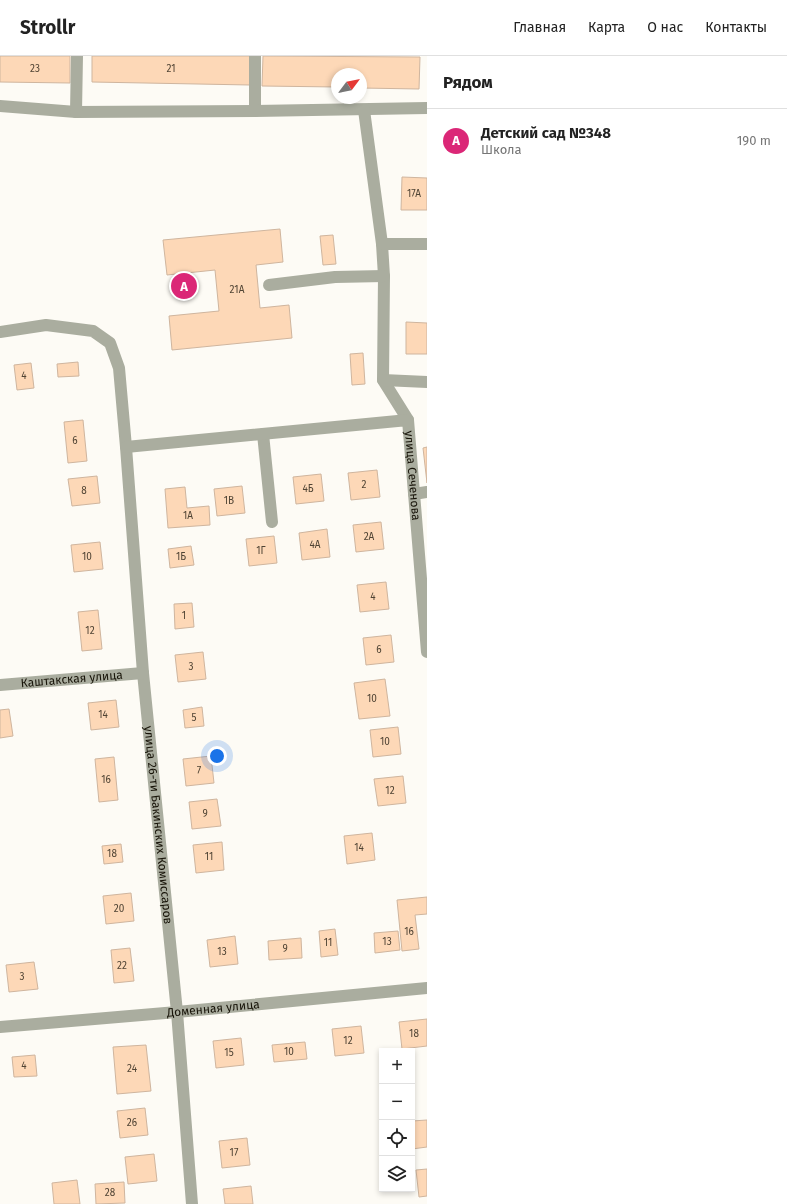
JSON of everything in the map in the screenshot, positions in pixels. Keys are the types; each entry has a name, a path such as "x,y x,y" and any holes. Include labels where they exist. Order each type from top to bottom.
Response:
{"street":[{"path":"76,112 77,56"},
{"path":"255,56 255,112"},
{"path":"0,106 76,112 255,112 427,108"},
{"path":"364,110 382,244 384,276 383,380 408,420"},
{"path":"382,244 427,244"},
{"path":"269,285 335,277 384,276"},
{"name":"улица 26-ти Бакинских Комиссаров","path":"0,332 46,325 93,331 110,343 119,368 143,673 177,1012 192,1204"},
{"path":"383,380 427,382"},
{"name":"улица Сеченова","path":"262,434 408,420 427,652"},
{"path":"126,446 262,434 272,522"},
{"path":"414,494 427,492"},
{"name":"Каштакская улица","path":"0,685 143,673"},
{"name":"Доменная улица","path":"0,1027 427,988"}],"building":[{"path":"0,56 70,56 70,83 0,82"},
{"path":"92,56 251,56 250,85 92,82"},
{"path":"263,56 420,57 419,89 367,88 367,68 331,68 331,87 262,86"},
{"path":"402,177 427,178 427,210 401,210"},
{"path":"280,229 283,262 256,265 260,308 289,305 292,338 172,350 169,316 219,311 215,270 167,275 163,240"},
{"path":"333,235 336,264 323,265 320,236"},
{"path":"406,322 427,323 427,354 406,354"},
{"path":"363,353 365,384 352,385 350,354"},
{"path":"78,362 79,376 58,377 57,364"},
{"path":"31,363 34,388 17,390 14,365"},
{"path":"83,420 87,461 68,463 64,422"},
{"path":"427,447 427,483 423,448"},
{"path":"377,470 380,497 351,500 348,473"},
{"path":"321,474 324,501 296,504 293,477"},
{"path":"97,476 100,503 72,506 68,479"},
{"path":"242,486 245,513 217,516 214,489"},
{"path":"185,487 187,508 209,506 210,525 168,528 165,489"},
{"path":"381,522 384,549 356,552 353,525"},
{"path":"327,529 330,557 302,560 299,533"},
{"path":"274,536 277,563 249,566 246,539"},
{"path":"100,542 103,569 74,572 71,545"},
{"path":"191,546 194,565 170,568 168,549"},
{"path":"386,582 389,609 360,612 357,585"},
{"path":"192,603 194,627 175,629 174,604"},
{"path":"98,610 102,649 82,651 78,612"},
{"path":"391,635 394,662 366,665 363,638"},
{"path":"203,652 206,679 178,682 175,655"},
{"path":"385,679 390,716 359,719 354,683"},
{"path":"116,700 119,727 91,730 88,703"},
{"path":"202,707 204,726 185,728 183,710"},
{"path":"9,709 13,736 0,738 0,710"},
{"path":"398,727 401,754 373,757 370,730"},
{"path":"211,756 214,783 186,786 183,759"},
{"path":"114,757 118,800 99,802 95,759"},
{"path":"403,776 406,803 378,806 374,779"},
{"path":"217,799 221,826 192,829 189,802"},
{"path":"372,833 375,860 347,864 344,836"},
{"path":"222,842 224,870 196,873 193,845"},
{"path":"121,844 123,862 104,864 102,846"},
{"path":"131,893 134,921 106,924 103,896"},
{"path":"427,897 427,914 415,915 419,949 402,951 397,900"},
{"path":"335,929 338,955 321,957 319,931"},
{"path":"398,931 400,950 375,953 374,933"},
{"path":"235,936 238,964 210,967 207,940"},
{"path":"301,938 302,958 269,960 268,941"},
{"path":"130,948 134,981 114,983 111,950"},
{"path":"34,962 38,989 9,992 6,965"},
{"path":"427,1019 427,1046 402,1048 399,1022"},
{"path":"361,1026 364,1053 335,1056 332,1029"},
{"path":"241,1038 244,1065 216,1068 213,1041"},
{"path":"305,1042 307,1059 274,1062 272,1045"},
{"path":"146,1045 151,1091 117,1094 113,1047"},
{"path":"35,1055 37,1076 14,1077 12,1057"},
{"path":"145,1108 148,1135 120,1138 117,1111"},
{"path":"427,1120 427,1147 415,1149 415,1121"},
{"path":"247,1138 250,1165 222,1168 219,1141"},
{"path":"154,1154 157,1181 128,1184 125,1157"},
{"path":"427,1169 427,1196 419,1197 416,1170"},
{"path":"77,1180 80,1204 54,1204 52,1183"},
{"path":"124,1182 125,1203 96,1204 95,1184"},
{"path":"251,1186 253,1204 225,1204 223,1189"}],"place":[{"name":"Детский сад №348","path":"184,286"}]}
